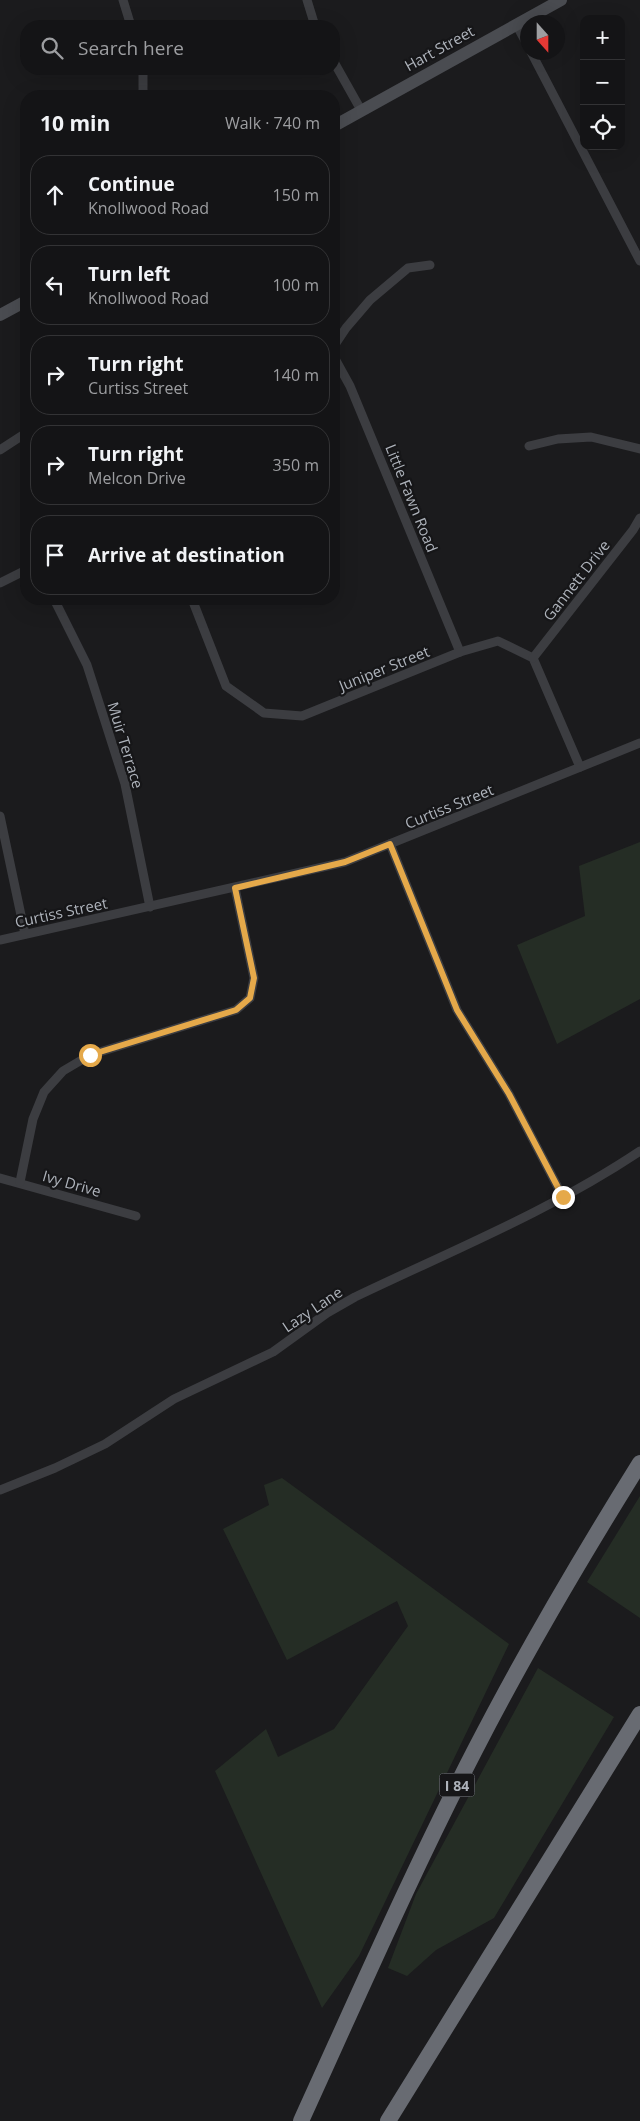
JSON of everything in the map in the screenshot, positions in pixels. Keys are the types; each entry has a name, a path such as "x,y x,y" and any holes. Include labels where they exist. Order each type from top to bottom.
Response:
{"highway":[{"name":"I 84","path":"301,2121 405,1892 473,1754 552,1609 640,1463"},
{"path":"388,2121 640,1714"}],"street":[{"path":"123,0 129,20"},
{"path":"307,0 313,20"},
{"name":"Hart Street","path":"340,122 561,0"},
{"path":"516,24 520,31"},
{"path":"535,60 640,261"},
{"path":"340,73 361,110"},
{"path":"143,75 143,90"},
{"path":"340,337 370,300 408,268 430,265"},
{"path":"0,316 20,304"},
{"name":"Little Fawn Road","path":"340,368 350,386 460,652"},
{"path":"0,450 20,437"},
{"path":"529,446 558,439 591,437 640,450"},
{"name":"Gannett Drive","path":"532,658 633,530 640,518"},
{"path":"0,583 20,573"},
{"name":"Muir Terrace","path":"57,605 87,665 122,775 150,907"},
{"name":"Juniper Street","path":"194,605 226,686 264,713 302,716 460,652 498,642 532,658"},
{"path":"532,658 580,767"},
{"name":"Curtiss Street","path":"0,940 345,862 640,743"},
{"path":"0,816 26,934"},
{"path":"390,844 457,1010 509,1094 563,1197"},
{"path":"20,1182 33,1119 44,1092 63,1071 90,1055 236,1010 250,998 254,978 235,888"},
{"name":"Lazy Lane","path":"0,1490 55,1468 104,1444 174,1399 273,1352 327,1313 355,1297 563,1197 640,1151"},
{"name":"Ivy Drive","path":"0,1178 20,1182 136,1216"}],"shaded area":[{"path":"640,842 640,999 557,1044 517,945 585,916 579,866"},
{"path":"282,1478 509,1644 359,1956 322,2008 215,1771 266,1729 278,1757 334,1729 408,1626 397,1601 287,1660 223,1529 269,1505 264,1485"},
{"path":"640,1496 640,1618 587,1582"},
{"path":"538,1668 614,1717 494,1918 436,1950 407,1976 388,1968 416,1894"}],"route":[{"path":"90,1055 236,1010 250,998 254,978 235,888 345,862 390,844 457,1010 509,1094 563,1197"}]}
